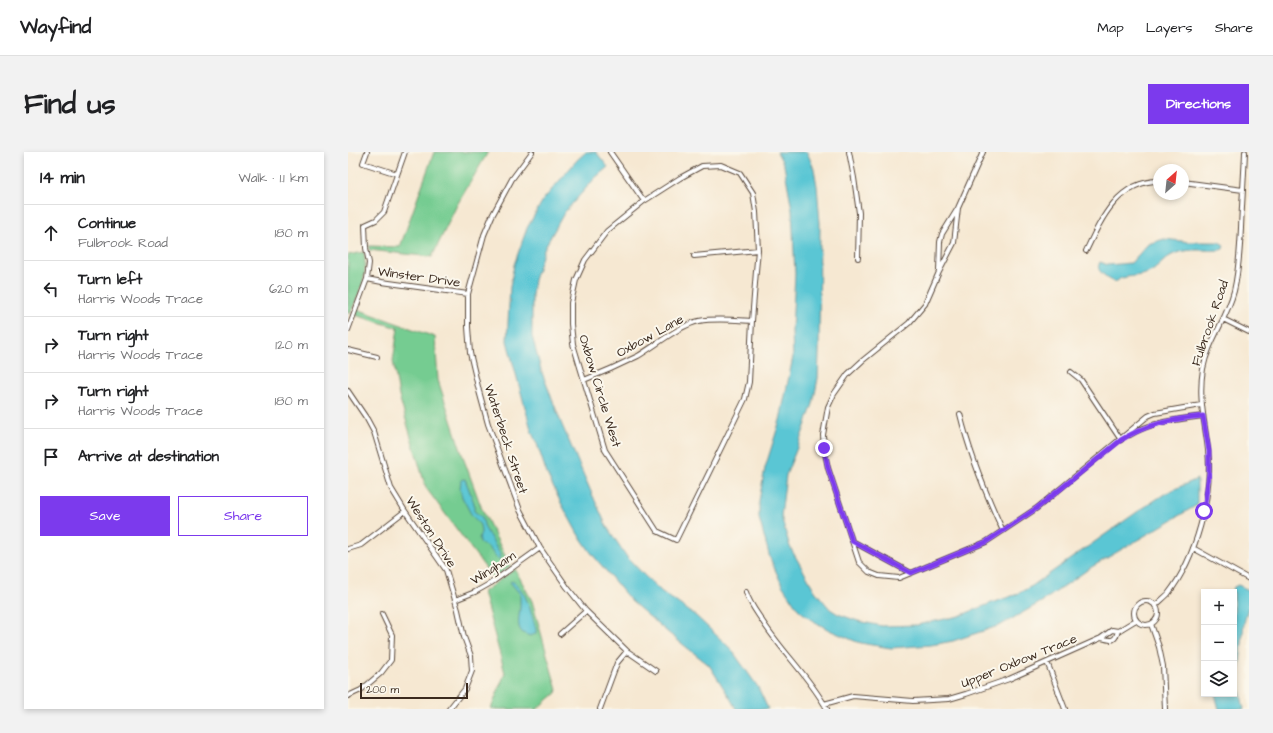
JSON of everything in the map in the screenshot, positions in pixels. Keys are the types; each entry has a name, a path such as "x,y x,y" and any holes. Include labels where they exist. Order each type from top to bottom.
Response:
{"street":[{"path":"367,152 363,163 397,174"},
{"path":"348,330 367,279 369,263 366,248 365,225 376,220 384,212 405,152"},
{"name":"Waterbeck Street","path":"532,152 512,179 492,216 484,235 468,294 470,353 479,391 488,424 520,510 540,548 567,588 586,611 627,651 656,671"},
{"path":"610,152 644,201"},
{"path":"849,152 859,213 858,258"},
{"path":"939,272 940,242 942,234 958,208 983,152"},
{"name":"Fulbrook Road","path":"1155,606 1167,595 1176,582 1193,548 1204,511 1209,473 1209,451 1201,405 1203,369 1213,338 1229,308 1239,267 1245,152"},
{"name":"Oxbow Circle West","path":"721,165 740,173 753,193 756,212 758,250 749,382 745,399 676,540 657,531 605,450 573,344 571,324 571,303 576,280 585,260 607,231 644,201 702,166 721,165"},
{"path":"1086,251 1099,223 1117,199 1127,191 1140,184 1153,182"},
{"path":"1189,183 1243,190"},
{"path":"958,208 954,243 927,299 918,313 909,323 848,374 834,394 828,407 823,435 828,468 859,562 869,572 879,576 899,578 986,542 1037,508 1121,440 1148,416 1155,413 1201,405"},
{"path":"694,256 758,250"},
{"name":"Winster Drive","path":"367,279 468,294"},
{"path":"1223,320 1248,330"},
{"name":"Oxbow Lane","path":"584,380 614,368 638,356 685,327 699,321 752,321"},
{"path":"348,350 377,358"},
{"path":"1071,372 1081,380 1121,440"},
{"name":"Weston Drive","path":"348,391 374,432 391,488 446,570 471,656 472,671 465,689 449,709"},
{"path":"348,402 352,399"},
{"path":"960,414 966,440 976,469 1003,531"},
{"path":"1121,440 1151,425 1203,416"},
{"path":"348,549 361,545 405,511"},
{"path":"852,541 911,573"},
{"name":"Wingham","path":"455,600 475,592 491,583 540,548"},
{"path":"1193,548 1249,579"},
{"path":"746,592 749,601 770,634 807,679 827,709"},
{"path":"1148,602 1155,606 1158,614 1155,621 1151,624 1146,626 1141,625 1136,620 1133,612 1138,604 1148,602"},
{"path":"560,634 586,611"},
{"path":"348,696 361,690 381,673 391,660 392,635 382,614"},
{"name":"Upper Oxbow Trace","path":"1101,638 1114,640 1118,631 1136,620"},
{"path":"1151,624 1159,647 1163,666 1166,709"},
{"name":"Upper Oxbow Trace","path":"824,704 853,696 913,701 949,699 1009,679 1101,638 1112,630 1118,631"},
{"path":"600,709 617,663 627,651"},
{"path":"1046,662 1065,709"}],"green space":[{"path":"434,152 488,152 457,205 432,257 369,250 369,246 400,247"},
{"path":"364,252 364,277 360,291 350,314 348,313 348,255"},
{"path":"357,309 435,337 438,380 463,457 482,509 510,566 493,578 426,488 399,396 393,361 398,328 355,315"},
{"path":"515,569 532,601 557,690 556,693 537,709 491,709 505,673 483,592"}],"water":[{"path":"586,152 596,152 608,167 595,178 564,213 545,247 534,280 532,295 532,336 541,370 562,425 607,527 627,557 662,592 696,616 731,649 758,687 768,709 736,709 709,665 631,601 592,554 578,534 547,474 532,433 507,341 510,287 514,265 527,228 543,200 577,160"},
{"path":"777,152 807,152 814,169 820,223 818,378 813,404 786,475 781,516 790,547 815,591 830,609 838,614 858,621 882,626 917,625 959,616 1015,595 1032,586 1166,493 1197,479 1197,505 1090,568 1043,601 1001,625 953,641 931,645 891,648 866,644 857,642 829,630 810,619 798,609 782,585 770,558 759,518 759,501 765,468 780,420 793,357 792,330 795,274 792,209 784,165"},
{"path":"1164,239 1190,242 1219,242 1224,245 1223,249 1220,250 1182,251 1170,256 1148,273 1121,278 1117,281 1111,281 1108,279 1099,269 1100,262 1108,265 1131,263 1148,244"},
{"path":"465,479 474,503 474,511 482,517 485,528 500,554 499,560 488,547 481,544 479,539 481,532 480,525 471,514 462,497 460,489 461,480"},
{"path":"512,581 525,596 530,609 536,629 536,633 531,636 522,632 520,629 520,594 510,582"},
{"path":"1238,585 1249,590 1249,604 1244,623 1239,673 1240,691 1244,709 1219,709 1216,697 1237,697 1237,589 1233,589"}],"route":[{"path":"824,448 828,468 852,541 911,573 986,542 1037,508 1121,440 1151,425 1203,416 1209,451 1209,473 1204,511"}]}
